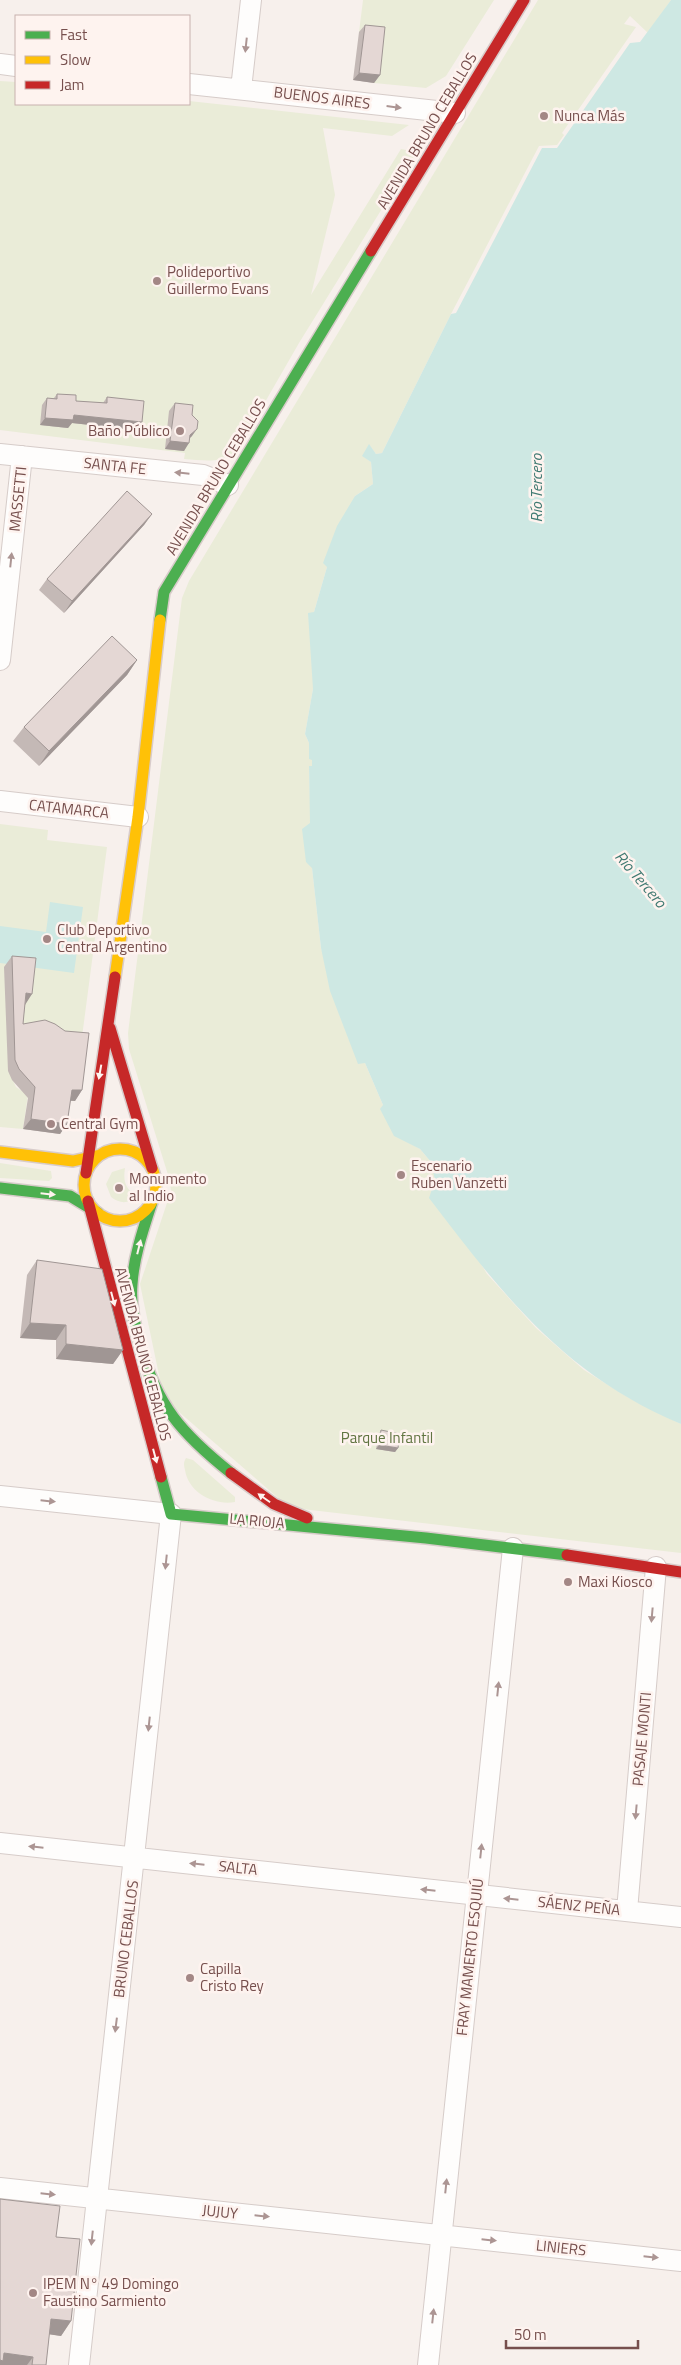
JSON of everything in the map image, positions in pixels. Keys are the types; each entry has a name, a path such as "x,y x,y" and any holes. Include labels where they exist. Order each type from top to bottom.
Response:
{"main road":[{"name":"AVENIDA BRUNO CEBALLOS","path":"86,1173 138,817 156,641 164,592 522,1"},
{"name":"AVENIDA BRUNO CEBALLOS","path":"109,1024 152,1168"},
{"path":"0,1152 73,1161 100,1155 108,1151 124,1149 141,1155 152,1168 156,1183 153,1199 142,1214 124,1220 106,1218 92,1207 70,1196 0,1188"},
{"path":"92,1207 84,1182 90,1164 100,1155"},
{"name":"AVENIDA BRUNO CEBALLOS","path":"153,1199 133,1274 131,1300 144,1361 152,1385 163,1406 189,1438 249,1488 277,1507 301,1517 342,1528"},
{"name":"AVENIDA BRUNO CEBALLOS","path":"92,1207 171,1514"},
{"name":"LA RIOJA","path":"171,1514 342,1528 656,1567"},
{"path":"656,1567 681,1567"},
{"path":"656,1567 681,1572"}],"street":[{"path":"241,89 251,0"},
{"path":"0,64 15,66"},
{"name":"BUENOS AIRES","path":"190,84 455,113"},
{"name":"SANTA FE","path":"0,454 203,475 228,485"},
{"name":"MASSETTI","path":"0,660 22,456"},
{"name":"CATAMARCA","path":"0,801 138,817"},
{"name":"LA RIOJA","path":"0,1496 171,1514"},
{"name":"BRUNO CEBALLOS","path":"79,2365 96,2199 136,1857 171,1514"},
{"name":"FRAY MAMERTO ESQUIÚ","path":"428,2365 513,1548"},
{"name":"PASAJE MONTI","path":"627,1911 656,1567"},
{"name":"SALTA","path":"0,1843 477,1895"},
{"name":"SÁENZ PEÑA","path":"477,1895 681,1917"},
{"name":"JUJUY","path":"0,2188 441,2235"},
{"name":"LINIERS","path":"441,2235 681,2261"}],"green space":[{"path":"363,0 494,0 446,76 426,88 374,83 380,35 359,32"},
{"name":"Parque Infantil","path":"538,0 671,0 648,33 630,16 624,24 636,27 562,133 564,135 557,145 539,146 451,314 382,453 376,454 369,445 363,456 371,462 373,484 355,496 327,567 314,612 313,689 305,734 309,743 309,759 312,759 312,766 309,766 312,868 321,948 383,1105 408,1142 420,1149 431,1162 435,1173 434,1185 487,1274 536,1328 584,1370 629,1398 681,1424 681,1553 302,1509 285,1504 164,1399 140,1284 171,1191 169,1178 129,1049 128,1033 182,598 189,581"},
{"name":"Polideportivo Guillermo Evans","path":"0,81 15,82 15,105 190,105 190,101 409,125 392,136 323,128 335,195 311,295 401,149 417,152 299,343 238,449 232,454 213,460 184,459 185,453 0,430"},
{"name":"Club Deportivo Central Argentino","path":"0,824 48,830 47,840 107,847 82,1037 8,1070 16,1087 28,1095 23,1129 0,1127"},
{"path":"0,1163 51,1171 52,1178 49,1181 0,1178"},
{"path":"125,1168 124,1177 126,1184 137,1196 131,1201 124,1202 111,1197 106,1184 112,1172"},
{"path":"186,1458 193,1460 235,1497 235,1502 219,1502 203,1496 197,1491 187,1478 184,1464"}],"water":[{"name":"Río Tercero","path":"671,0 681,0 681,1424 640,1404 603,1382 569,1357 510,1299 429,1198 435,1180 431,1162 420,1149 394,1136 380,1109 383,1105 365,1063 358,1064 330,991 321,948 312,868 306,862 302,829 310,823 309,766 312,766 312,760 309,759 309,743 305,734 313,689 308,613 314,612 327,567 323,563 337,526 355,496 373,484 371,462 362,456 369,444 376,454 382,453 451,314 456,313 542,148 557,148 630,43 640,42"},
{"path":"50,902 83,907 74,973 0,963 0,926 46,932"}],"building":[{"path":"365,25 385,27 380,75 359,73"},
{"path":"57,394 76,395 76,401 107,403 107,397 144,401 142,422 74,415 73,420 45,418 47,398 57,399"},
{"name":"Baño Público","path":"175,403 193,405 192,415 198,421 197,429 190,435 189,443 170,441"},
{"path":"127,491 152,514 72,601 47,579"},
{"path":"112,636 137,660 49,751 24,727"},
{"path":"12,956 36,958 32,994 26,993 23,1024 45,1020 65,1031 89,1033 82,1090 72,1090 67,1124 31,1119 35,1087 19,1069 15,1060"},
{"path":"37,1260 102,1269 123,1350 66,1344 66,1325 30,1323"},
{"path":"381,1430 400,1434 398,1448 379,1445"},
{"name":"IPEM N° 49 Domingo Faustino Sarmiento","path":"0,2199 60,2206 56,2237 80,2239 71,2321 51,2319 46,2365 32,2365 33,2357 4,2353 3,2361 0,2360"}],"traffic: fast":[{"path":"160,620 164,592 371,251"},
{"path":"0,1188 70,1196 98,1213"},
{"path":"153,1199 137,1252 132,1284 132,1307 140,1345 154,1385 173,1417 198,1445 231,1473"},
{"path":"161,1477 171,1514 426,1538 567,1555"}],"traffic: slow":[{"path":"115,977 138,817 160,620"},
{"path":"120,1149 140,1155 150,1165 156,1185 150,1205 140,1215 120,1221 100,1215 90,1205 84,1185 90,1165 100,1155 120,1149"},
{"path":"0,1152 73,1161 100,1155"}],"traffic: jam":[{"path":"371,251 524,0"},
{"path":"86,1173 115,977"},
{"path":"110,1028 152,1168"},
{"path":"88,1201 161,1477"},
{"path":"231,1473 274,1504 307,1518"},
{"path":"567,1555 681,1572"}],"place":[{"name":"Nunca Más","path":"544,116"},
{"name":"Polideportivo Guillermo Evans","path":"157,281"},
{"name":"Baño Público","path":"180,431"},
{"name":"Club Deportivo Central Argentino","path":"47,939"},
{"name":"Central Gym","path":"51,1124"},
{"name":"Escenario Ruben Vanzetti","path":"401,1175"},
{"name":"Monumento al Indio","path":"119,1188"},
{"name":"Maxi Kiosco","path":"568,1582"},
{"name":"Capilla Cristo Rey","path":"190,1978"},
{"name":"IPEM N° 49 Domingo Faustino Sarmiento","path":"33,2293"}]}
